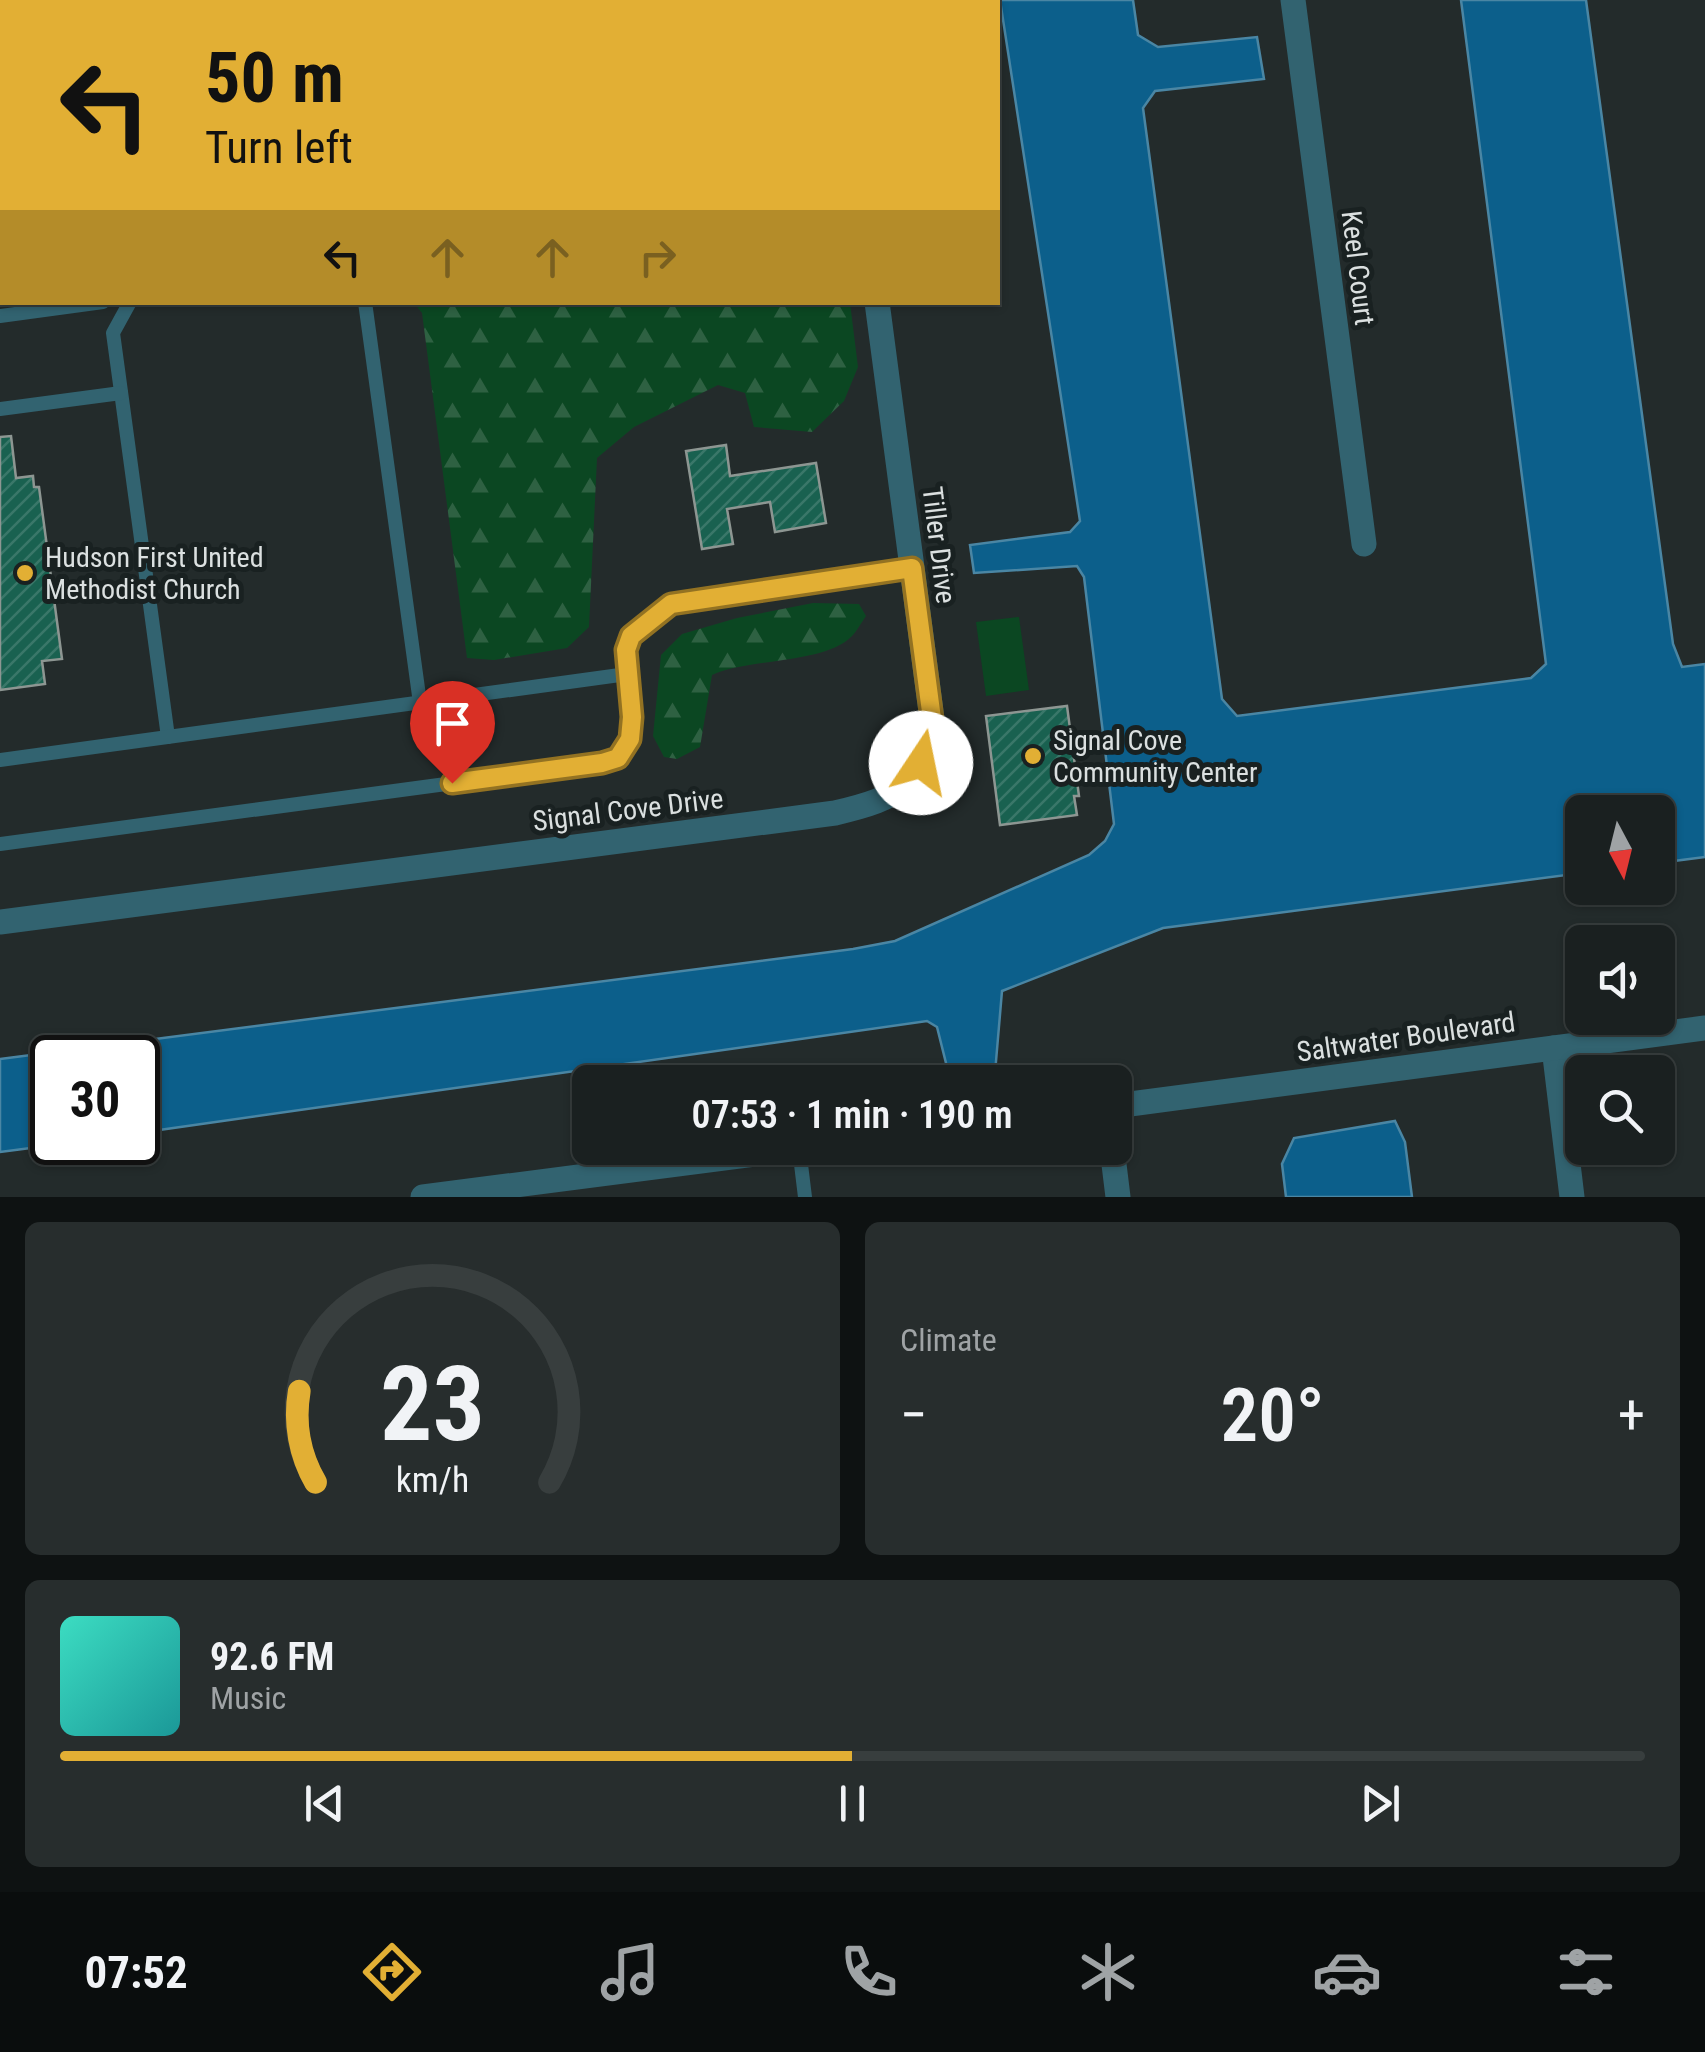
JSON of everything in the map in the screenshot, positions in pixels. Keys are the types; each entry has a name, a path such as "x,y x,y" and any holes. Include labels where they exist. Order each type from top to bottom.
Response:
{"street":[{"name":"Keel Court","path":"1293,0 1364,544"},
{"name":"Tiller Drive","path":"878,305 932,719 921,763 902,787"},
{"name":"Signal Cove Drive","path":"0,922 835,813 880,802 902,787"},
{"name":"Saltwater Boulevard","path":"1132,1104 1705,1028"},
{"path":"1554,1048 1572,1197"},
{"path":"422,1197 551,1189 697,1165"},
{"path":"1114,1165 1118,1197"}],"lane":[{"path":"0,316 82,305"},
{"path":"128,305 113,333 168,737"},
{"path":"365,305 420,703"},
{"path":"0,409 121,393"},
{"path":"0,844 602,763 618,758 630,739 626,650 631,636 671,604 912,568"},
{"path":"0,760 627,674"},
{"path":"802,1165 805,1197"}],"green space":[{"path":"416,305 850,305 858,367 844,401 812,432 754,427 745,393 718,385 634,427 597,458 589,627 567,648 494,660 467,658 422,313"},
{"path":"813,603 859,604 866,616 852,636 824,652 712,675 700,747 677,759 664,757 653,736 661,655 682,634"},
{"path":"1019,617 1029,690 986,696 976,622"}],"water":[{"path":"1000,0 1133,0 1138,35 1158,47 1257,37 1264,79 1155,91 1143,108 1222,699 1237,716 1531,678 1546,664 1461,0 1586,0 1673,644 1682,667 1705,664 1705,857 1675,861 1675,795 1565,795 1565,875 1163,928 1002,991 996,1065 946,1065 937,1027 927,1021 617,1065 572,1065 572,1071 160,1130 160,1038 895,941 1089,855 1105,841 1114,824 1084,577 1077,566 974,573 970,545 1070,532 1080,521"},
{"path":"30,1055 30,1148 0,1152 0,1059"},
{"path":"1395,1121 1405,1142 1412,1197 1286,1197 1282,1164 1294,1138"}],"building":[{"name":"Hudson First United Methodist Church","path":"11,436 16,478 33,476 34,487 39,487 62,659 42,661 45,684 0,690 0,437"},
{"path":"726,445 730,476 816,463 826,523 775,532 770,502 727,509 733,544 702,549 686,451"},
{"name":"Signal Cove Community Center","path":"1067,706 1079,796 1074,796 1077,815 1000,825 986,716"}],"place":[{"name":"Hudson First United Methodist Church","path":"25,573"},
{"name":"Signal Cove Community Center","path":"1033,756"}],"route":[{"path":"452,783 618,758 630,739 632,717 626,650 631,636 671,604 912,568 932,719 921,763"}]}
